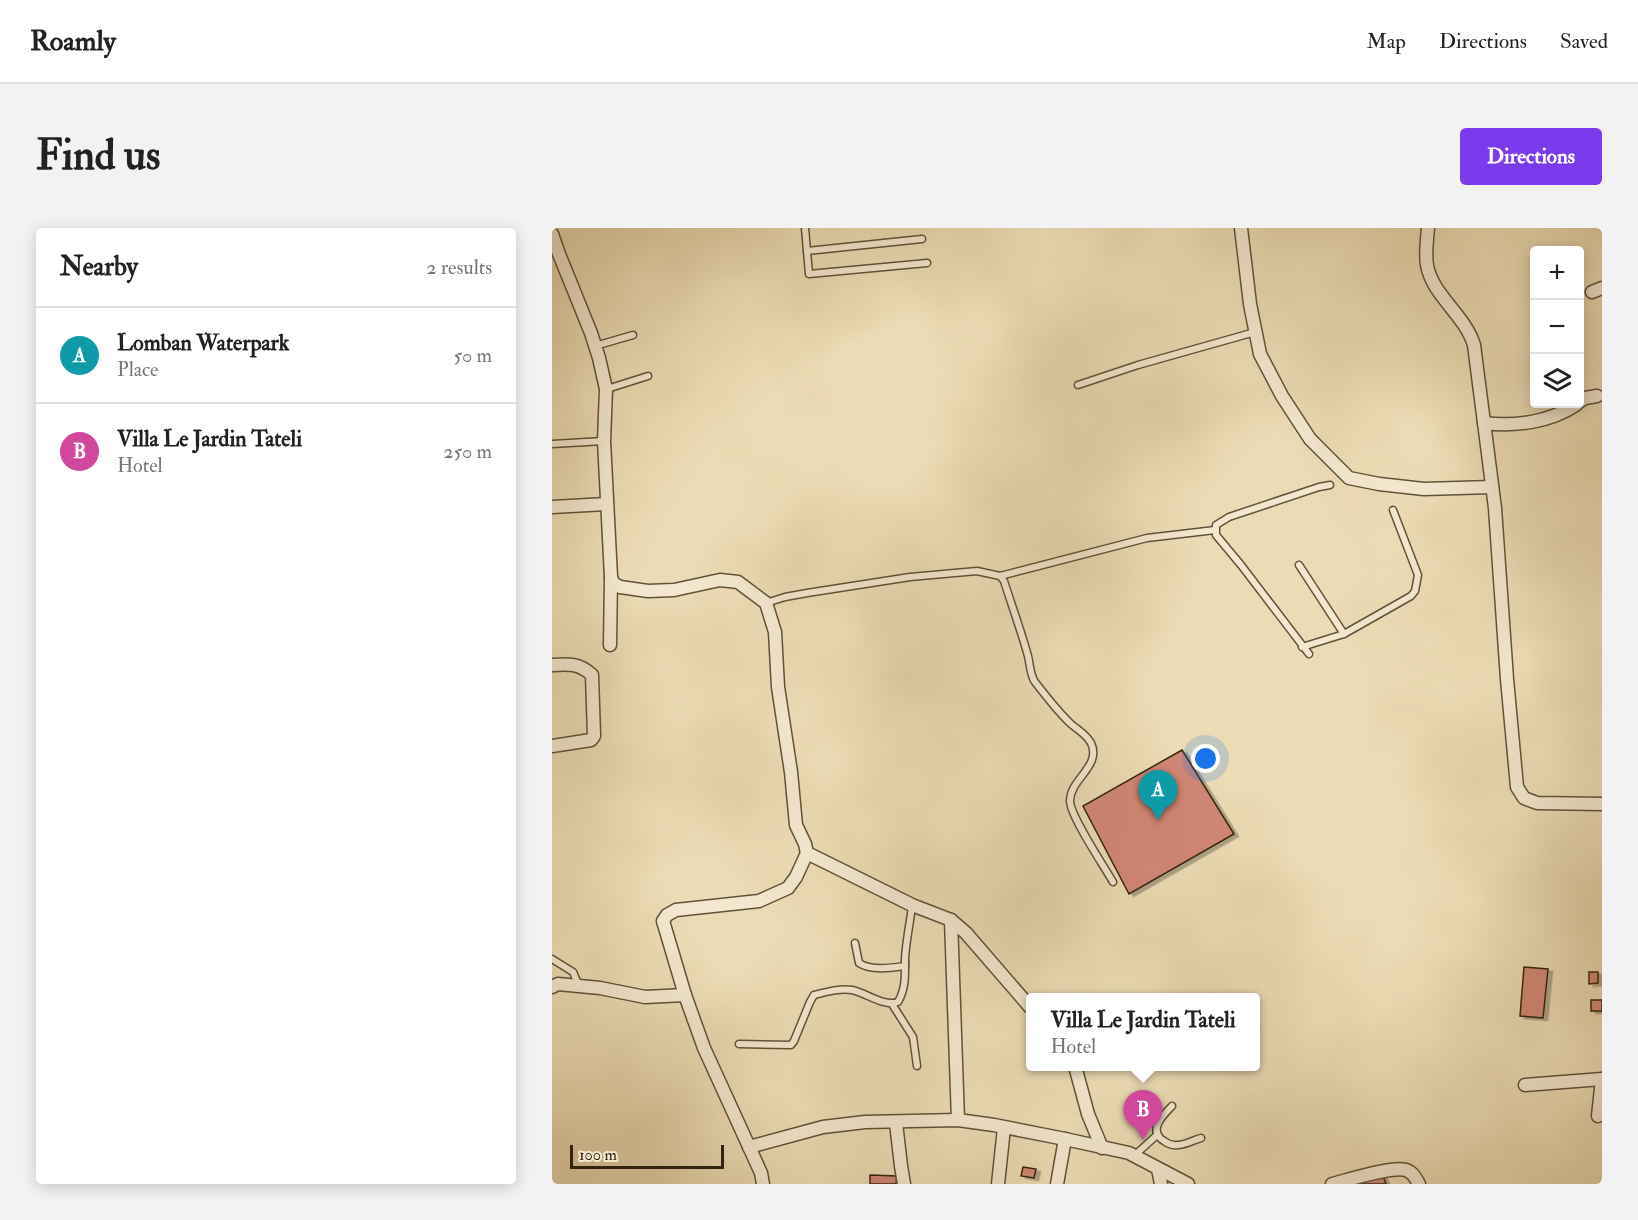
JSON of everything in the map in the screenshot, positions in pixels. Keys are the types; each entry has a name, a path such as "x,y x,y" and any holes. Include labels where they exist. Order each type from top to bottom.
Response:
{"street":[{"path":"1241,228 1260,354 1282,396 1310,439 1349,478 1424,489 1492,487"},
{"path":"1428,228 1427,264 1429,272 1439,290 1466,325 1474,345 1492,487 1513,758 1518,791 1524,798 1538,803 1602,804"},
{"path":"552,234 595,346 606,389 604,441 610,576 610,645"},
{"path":"1584,399 1597,396"},
{"path":"1484,423 1509,425 1523,423 1561,413 1569,408"},
{"path":"552,507 606,504"},
{"path":"610,576 613,583 620,587 648,591 674,590 720,580 738,582 766,603 775,632 778,687 791,772 796,825 807,853 796,878 788,888 759,901 676,910 667,915 663,921 704,1048 764,1184"},
{"path":"552,665 575,664 592,675 594,736 591,740 552,746"},
{"path":"807,853 912,905 951,920 966,933 1026,1002"},
{"path":"951,920 958,1120"},
{"path":"552,987 558,984 600,988 645,997 686,995"},
{"path":"1076,1071 1088,1114 1102,1148"},
{"path":"1525,1085 1602,1079 1598,1116"},
{"path":"749,1147 823,1127 864,1122 958,1120 1065,1139 1135,1155 1188,1184"},
{"path":"896,1123 904,1184"},
{"path":"998,1184 1004,1128"},
{"path":"1057,1184 1065,1139"},
{"path":"1158,1169 1161,1184"},
{"path":"1332,1184 1398,1170 1407,1170 1419,1184"}],"lane":[{"path":"805,228 809,274 927,263"},
{"path":"807,250 922,239"},
{"path":"1078,386 1138,365 1255,332"},
{"path":"595,346 633,335"},
{"path":"606,389 648,376"},
{"path":"552,444 604,441"},
{"path":"1309,654 1216,536 1215,530 1216,525 1229,517 1330,485"},
{"path":"1302,646 1344,634 1411,596 1418,575 1393,510"},
{"path":"766,603 807,593 910,577 976,571 1000,576 1147,538 1215,530"},
{"path":"1299,566 1344,634"},
{"path":"1000,576 1004,581 1033,679 1092,745 1093,757 1074,788 1070,802 1080,826 1113,882"},
{"path":"855,943 859,963 864,966 884,968 905,966 912,905"},
{"path":"552,958 573,972 580,987"},
{"path":"739,1044 791,1045 814,995 838,990 853,991 892,1004 898,1002 906,980 905,960"},
{"path":"892,1004 913,1037 917,1066"},
{"path":"1172,1106 1160,1118 1156,1130 1160,1140 1180,1145 1201,1138"},
{"path":"1135,1155 1157,1136"}],"building":[{"path":"1182,750 1234,834 1129,894 1083,806"},
{"path":"1524,967 1548,969 1543,1018 1520,1016"},
{"path":"1589,972 1598,972 1598,983 1589,984"},
{"path":"1591,1000 1602,1000 1602,1011 1591,1011"},
{"path":"1023,1167 1036,1169 1034,1178 1021,1176"},
{"path":"1382,1174 1386,1184 1355,1184"},
{"path":"870,1175 897,1176 896,1184 870,1184"}],"place":[{"name":"Lomban Waterpark","path":"1158,820"},
{"name":"Villa Le Jardin Tateli","path":"1143,1140"}]}
